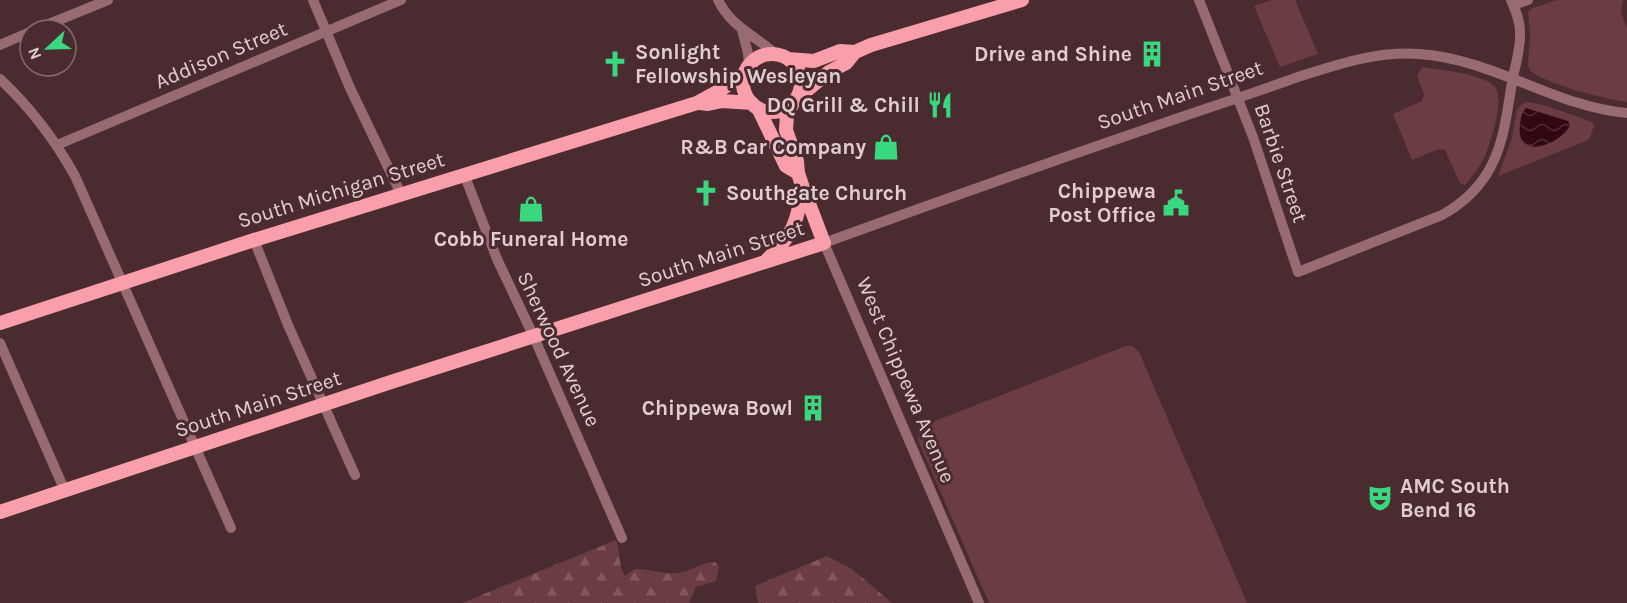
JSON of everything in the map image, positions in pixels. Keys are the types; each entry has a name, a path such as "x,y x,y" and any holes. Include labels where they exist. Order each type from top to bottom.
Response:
{"main road":[{"path":"855,52 840,51 814,61 761,57 747,70 744,89 755,106 777,112 794,102 821,78 846,63 855,52 871,45 1022,0"},
{"path":"782,57 799,72 801,82 794,102"},
{"name":"South Michigan Street","path":"0,323 254,240 697,103 719,91 747,70"},
{"name":"South Michigan Street","path":"697,103 730,101 755,106"},
{"name":"West Chippewa Avenue","path":"794,102 787,114 786,130 797,160 803,188 824,243"},
{"name":"West Chippewa Avenue","path":"755,106 786,166 798,173"},
{"path":"764,263 784,243 794,228 803,188"},
{"name":"South Main Street","path":"0,512 533,336 824,243"}],"street":[{"path":"64,18 108,0"},
{"path":"313,0 350,88 401,194"},
{"name":"Addison Street","path":"57,145 401,0"},
{"path":"718,0 742,30 782,57"},
{"name":"Barbie Street","path":"1199,0 1238,98 1298,272 1422,224 1462,202 1486,174 1497,153 1505,124 1513,77"},
{"path":"1513,77 1521,34 1512,2 1528,0"},
{"path":"742,30 748,53 747,70"},
{"path":"0,45 18,37"},
{"name":"South Main Street","path":"824,243 1343,62 1382,54 1419,54 1479,65 1582,104 1608,112 1627,113"},
{"path":"0,79 24,103 57,145 75,176 231,528"},
{"name":"Sherwood Avenue","path":"464,174 497,259 621,538"},
{"path":"254,240 288,326 355,475"},
{"name":"West Chippewa Avenue","path":"824,243 979,603"},
{"path":"0,343 65,491"}],"green space":[{"path":"1272,0 1295,0 1318,54 1280,67 1254,6"},
{"path":"1557,0 1623,0 1621,13 1627,28 1627,102 1564,86 1530,71 1528,12"},
{"path":"1422,67 1479,78 1494,86 1497,92 1498,110 1490,143 1482,162 1465,185 1460,183 1445,150 1439,149 1412,160 1393,114 1422,101 1424,94 1417,76"},
{"path":"1529,102 1592,122 1594,125 1590,138 1498,176 1512,138 1517,109"},
{"path":"1126,346 1132,346 1139,352 1247,603 989,603 918,440 919,430 925,425"},
{"path":"616,540 621,568 625,576 635,569 678,573 715,562 719,567 716,581 696,587 689,603 462,603"},
{"path":"827,556 852,569 892,603 758,603 755,586"}],"water":[{"path":"1526,108 1568,121 1570,125 1559,138 1541,146 1532,147 1525,144 1520,137 1521,118"}],"place":[{"name":"Drive and Shine","path":"1152,54"},
{"name":"Sonlight Fellowship Wesleyan","path":"615,64"},
{"name":"DQ Grill & Chill","path":"940,105"},
{"name":"R&B Car Company","path":"886,147"},
{"name":"Southgate Church","path":"706,193"},
{"name":"Chippewa Post Office","path":"1176,203"},
{"name":"Cobb Funeral Home","path":"531,209"},
{"name":"Chippewa Bowl","path":"813,408"},
{"name":"AMC South Bend 16","path":"1380,498"}]}
